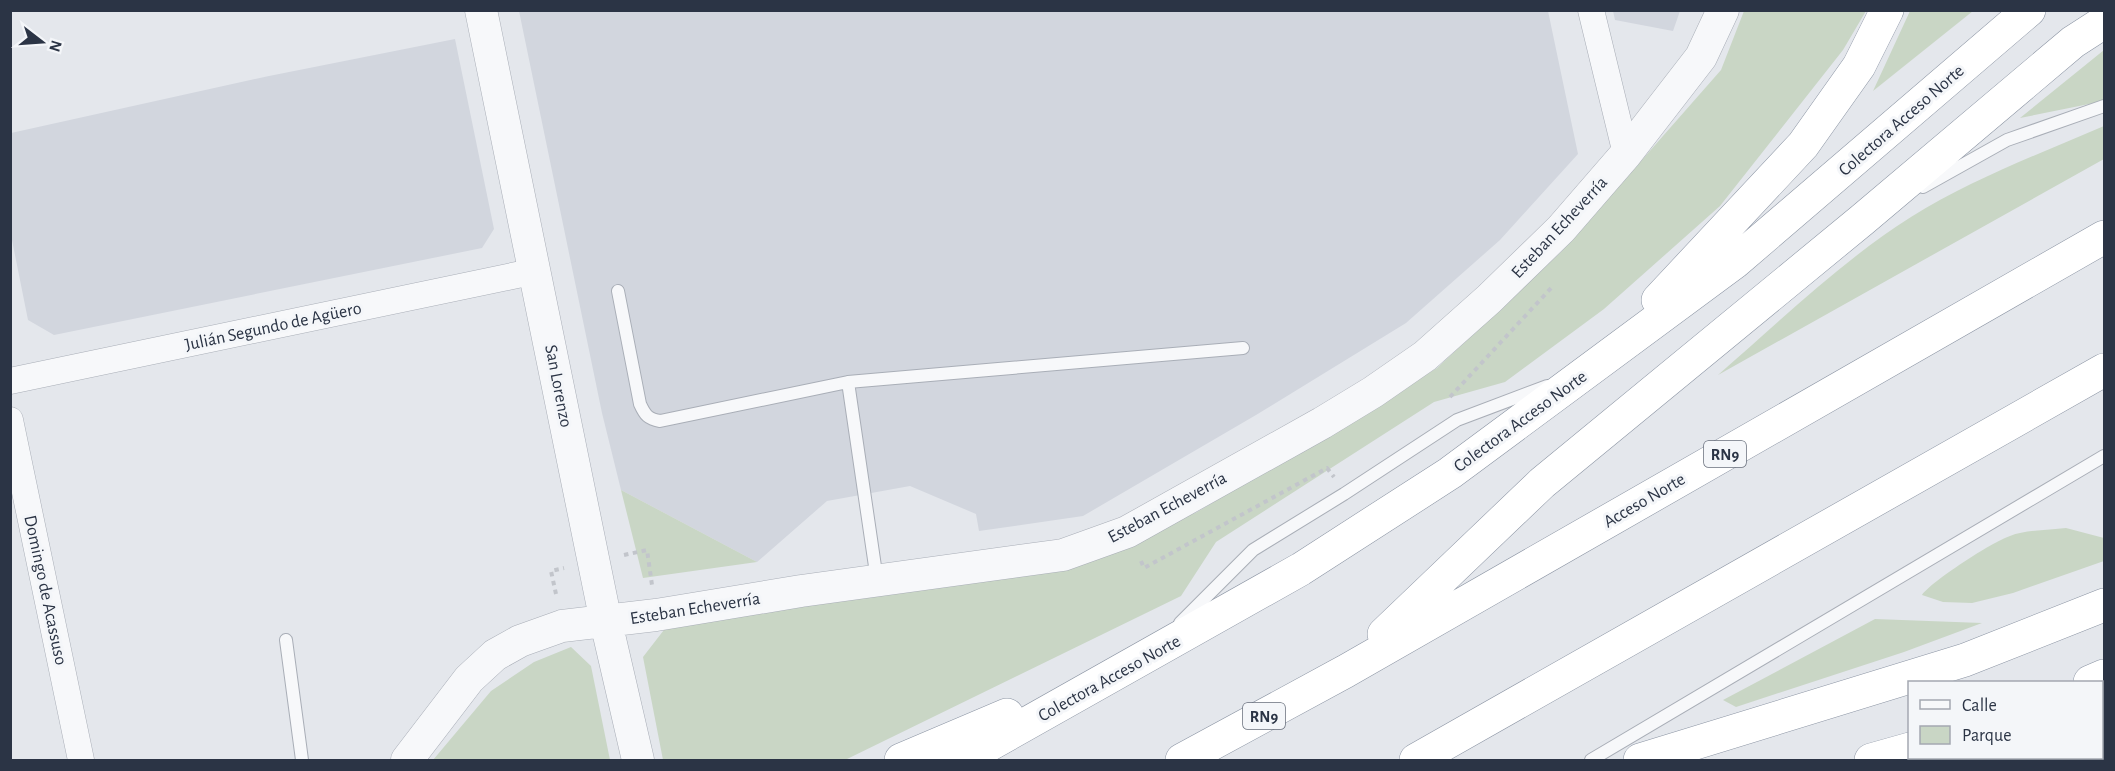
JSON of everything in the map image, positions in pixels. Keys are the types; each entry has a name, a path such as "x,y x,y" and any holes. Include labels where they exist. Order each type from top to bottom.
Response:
{"highway":[{"path":"1593,368 1803,145 1858,66 1887,10"},
{"name":"Colectora Acceso Norte","path":"962,760 1147,657 1321,556 1449,473 1735,262 2029,10"},
{"path":"1346,671 1542,483 1862,220 2073,42 2104,22"},
{"name":"Acceso Norte","path":"1182,760 1346,671 2104,237"},
{"path":"1416,760 2104,370"},
{"path":"1640,760 1965,660 2104,604"},
{"path":"901,760 1147,657"},
{"path":"1871,760 1908,750"}],"street":[{"name":"San Lorenzo","path":"481,10 606,622 638,760"},
{"path":"1591,10 1626,154"},
{"name":"Esteban Echeverría","path":"407,760 470,679 495,655 520,641 562,627 1063,555 1127,532 1322,423 1373,392 1425,356 1561,229 1626,154 1701,57 1723,10"},
{"name":"Julián Segundo de Agüero","path":"10,381 536,271"},
{"name":"Domingo de Acassuso","path":"10,420 81,760"}],"lane":[{"path":"1862,220 2007,140 2104,106"},
{"path":"618,291 640,404 645,416 651,420 660,421 848,382 1243,348"},
{"path":"848,382 877,581"},
{"path":"1591,760 2104,456"},
{"path":"286,640 302,760"}],"shaded area":[{"path":"1613,10 1680,11 1673,31 1615,20"},
{"path":"519,11 1548,11 1578,154 1500,240 1406,323 1256,415 1083,516 979,531 976,514 910,486 827,501 757,562 621,490 602,413"},
{"path":"455,39 494,229 482,248 54,335 28,320 11,235 11,133 269,76"}],"green space":[{"path":"1744,11 1866,11 1843,50 1720,206 1604,309 1505,382 1434,402 1216,542 1181,596 845,760 663,760 643,657 667,626 1075,566 1197,512 1437,368 1561,252 1721,70"},
{"path":"1910,11 1973,11 1873,91"},
{"path":"2104,50 2104,101 2020,118"},
{"path":"2104,126 2104,159 1718,375 1837,271 1911,217 1982,179"},
{"path":"621,490 757,562 643,578"},
{"path":"2066,528 2104,538 2104,561 2013,593 1972,603 1943,602 1922,595 1949,572 2001,540 2023,532"},
{"path":"1875,619 1982,623 1904,652 1736,707 1723,700"},
{"path":"571,647 591,666 610,760 433,760 491,691 534,662"},
{"path":"2103,717 2104,760 1971,760 2103,759"}]}
